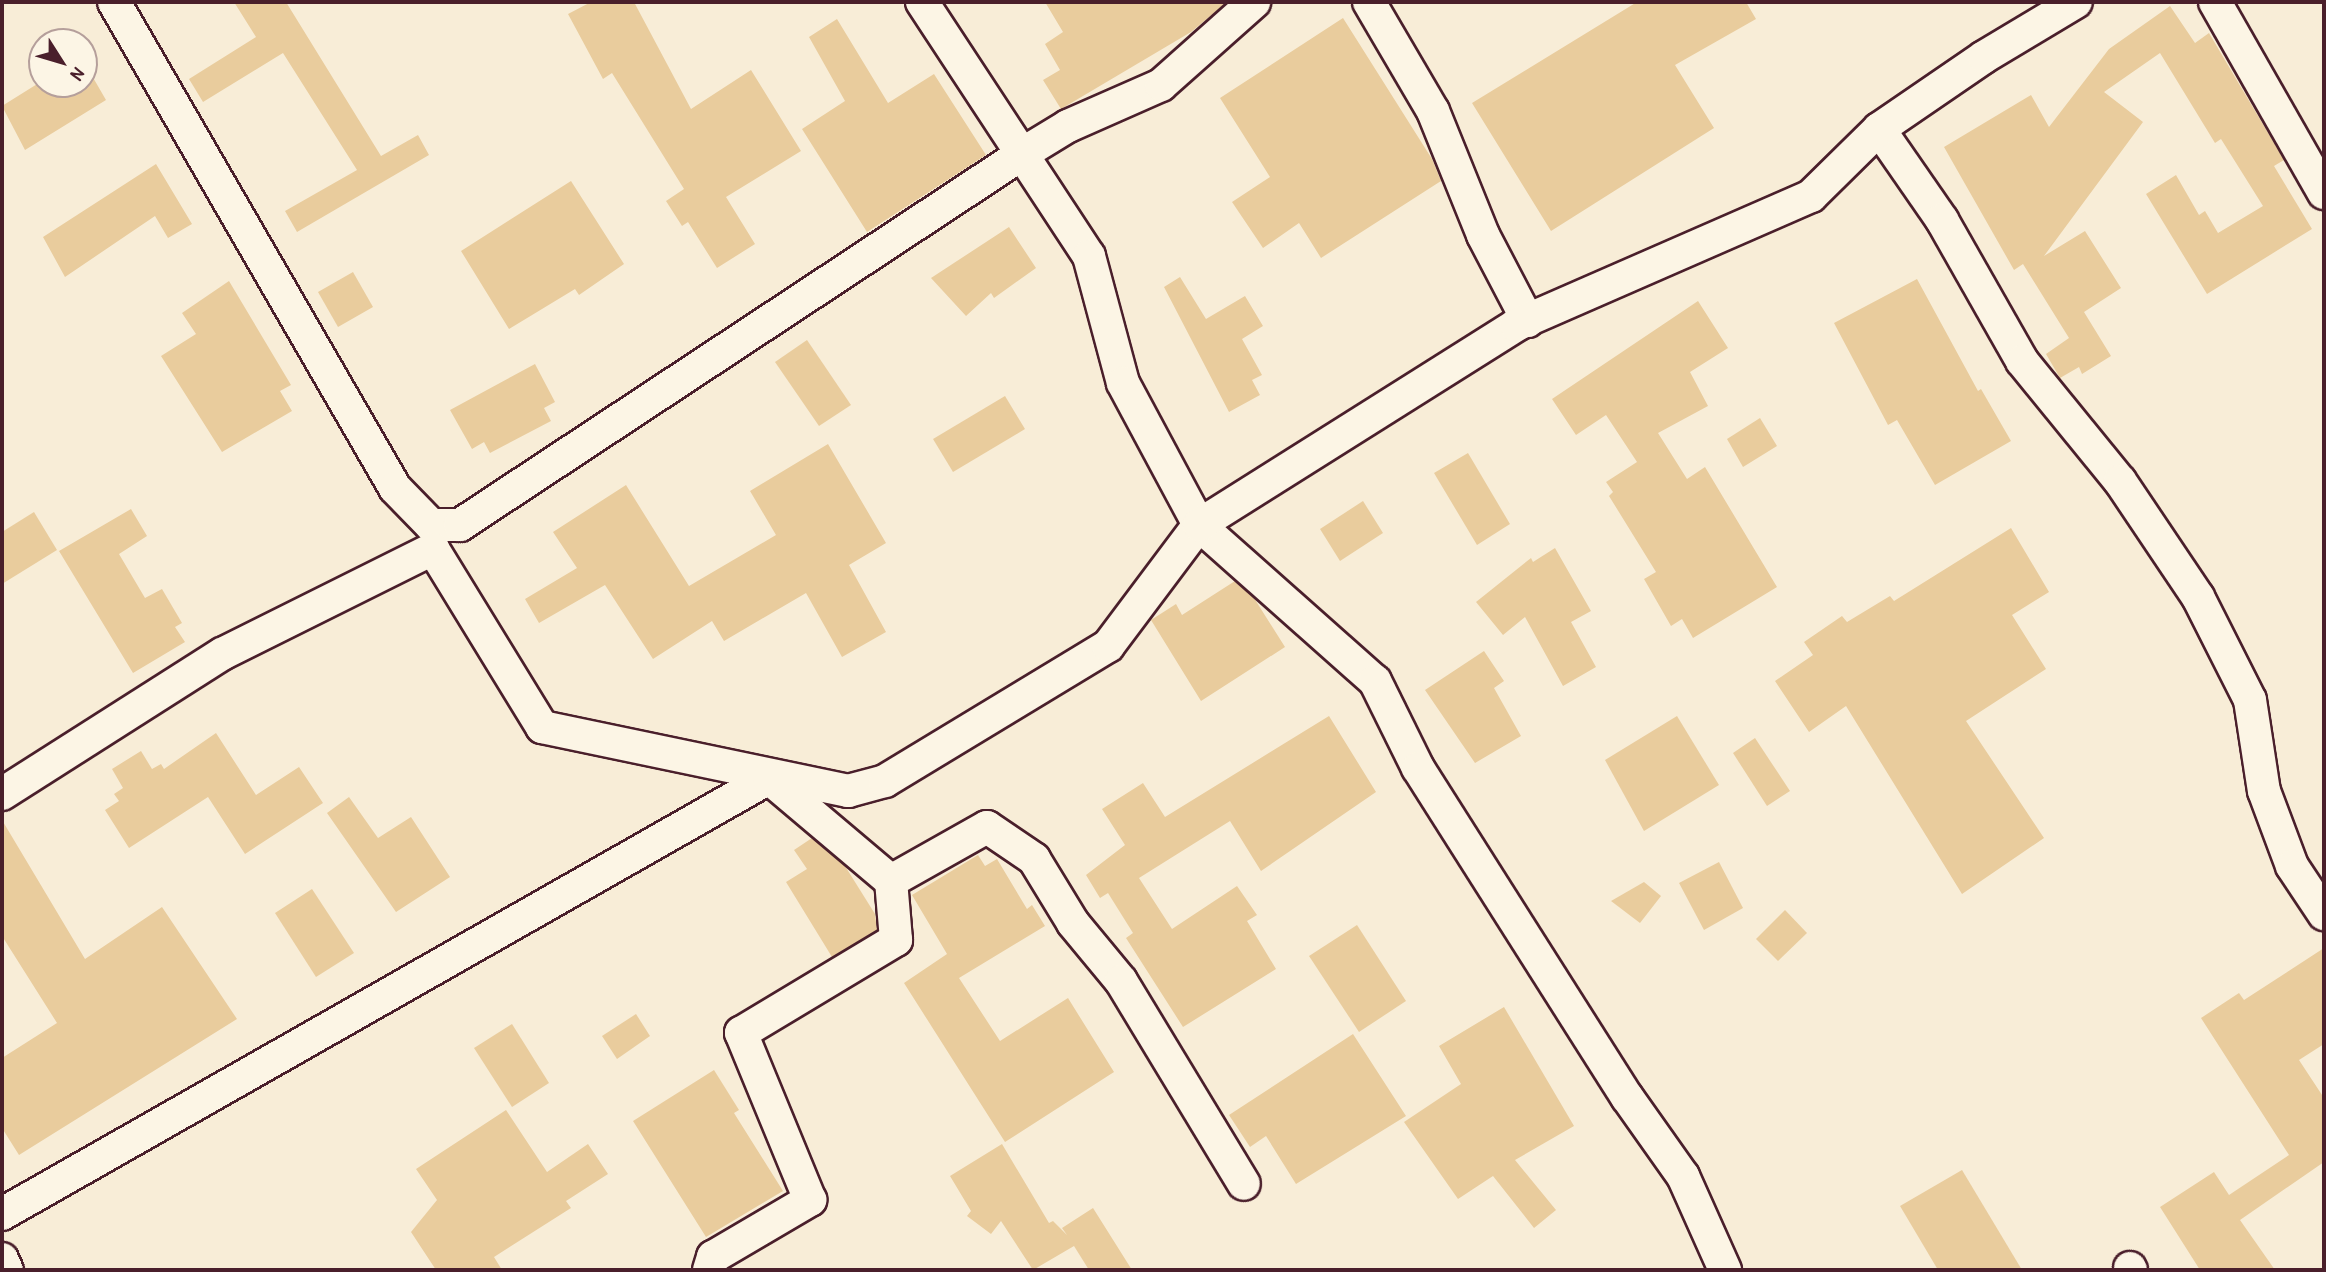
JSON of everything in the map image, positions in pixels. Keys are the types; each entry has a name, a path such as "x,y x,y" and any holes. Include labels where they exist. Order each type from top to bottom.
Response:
{"street":[{"path":"114,2 395,488 431,525 460,525 1068,126 1161,85 1254,2"},
{"path":"922,2 1089,256 1123,383 1199,525 1375,681 1425,780 1627,1097 1683,1176 1725,1270"},
{"path":"1369,2 1433,111 1483,235 1528,321"},
{"path":"2,794 222,654 433,550 542,727 769,778 848,791 885,781 1108,646 1199,525 1528,321 1811,197 1879,129 1984,57 2076,2"},
{"path":"2216,2 2324,193"},
{"path":"1879,129 1942,220 2022,361 2120,481 2197,597 2250,700 2264,790 2291,866 2324,914"},
{"path":"709,1270 713,1257 810,1200 741,1033 895,940 891,881 769,778"},
{"path":"2,1214 769,778"},
{"path":"891,881 987,827 1034,859 1073,923 1121,981 1244,1184"},
{"path":"2,1259 6,1270"}],"building":[{"path":"234,2 286,2 381,156 418,135 429,155 297,232 285,211 357,170 283,53 203,102 189,79 256,37"},
{"path":"591,2 634,2 691,109 751,70 801,151 726,197 755,244 717,268 688,222 682,226 666,201 684,189 612,73 603,79 568,14"},
{"path":"1045,2 1227,2 1191,32 1061,109 1043,80 1060,70 1045,44 1063,32"},
{"path":"1637,2 1746,2 1756,19 1675,65 1714,128 1551,231 1472,103"},
{"path":"2170,6 2195,43 2209,33 2284,160 2274,166 2312,229 2207,294 2146,194 2176,175 2199,215 2205,211 2218,233 2263,206 2221,139 2215,143 2160,53 2104,92 2143,122 2044,256 2085,231 2121,288 2084,312 2111,356 2082,374 2079,367 2060,378 2046,354 2069,338 2023,264 2014,270 1944,147 2031,95 2049,127 2109,49"},
{"path":"1343,18 1432,159 1441,181 1321,258 1299,223 1263,248 1232,202 1270,177 1220,98"},
{"path":"837,19 888,103 934,74 986,155 867,232 802,129 845,101 809,37"},
{"path":"98,86 106,100 25,150 2,106 28,90 28,98 98,98"},
{"path":"156,164 192,224 168,238 155,216 65,277 43,237"},
{"path":"571,181 624,264 579,295 575,289 509,329 461,251"},
{"path":"1009,227 1036,268 994,298 991,293 966,316 931,278"},
{"path":"353,272 373,307 338,327 318,292"},
{"path":"1180,277 1206,319 1245,296 1263,326 1242,339 1262,375 1252,380 1260,395 1229,412 1164,287"},
{"path":"1917,279 1978,391 1981,389 2011,441 1935,485 1897,420 1888,425 1834,323"},
{"path":"229,281 291,385 280,391 292,411 222,452 161,356 196,334 182,313"},
{"path":"1698,301 1728,348 1690,372 1708,406 1658,433 1687,479 1705,467 1777,587 1693,638 1682,619 1671,626 1644,579 1656,572 1609,496 1613,492 1606,482 1637,462 1606,415 1576,435 1552,399"},
{"path":"807,340 851,405 819,426 775,362"},
{"path":"535,364 555,402 544,408 551,421 490,453 484,442 472,449 450,410"},
{"path":"1005,396 1025,429 953,472 933,439"},
{"path":"1760,418 1777,446 1743,467 1727,439"},
{"path":"828,444 886,543 849,565 886,632 842,657 806,593 724,641 712,621 653,659 605,585 539,623 525,599 577,568 553,532 626,485 689,586 776,535 750,491"},
{"path":"1468,453 1510,524 1477,545 1434,473"},
{"path":"1363,501 1383,533 1340,561 1320,529"},
{"path":"131,509 147,536 119,554 145,598 162,589 182,623 175,627 185,642 133,673 59,551"},
{"path":"34,512 57,550 2,584 2,532"},
{"path":"2011,528 2049,592 2012,615 2046,669 1966,721 2044,838 1962,894 1846,706 1809,732 1775,681 1813,655 1804,642 1842,616 1847,622 1890,596 1894,601"},
{"path":"1555,548 1591,611 1571,622 1596,667 1563,686 1525,617 1503,635 1476,602 1531,558 1533,562"},
{"path":"1235,581 1254,598 1285,647 1201,701 1151,620 1176,604 1182,615"},
{"path":"1484,651 1504,681 1494,688 1521,736 1475,763 1425,690"},
{"path":"1329,716 1376,792 1261,871 1230,821 1139,878 1172,929 1237,886 1257,915 1247,921 1276,969 1183,1027 1126,938 1133,933 1108,893 1100,898 1086,875 1125,845 1102,809 1143,783 1165,817"},
{"path":"1677,716 1719,785 1644,831 1605,760"},
{"path":"216,733 256,795 299,767 323,803 245,854 208,797 129,848 105,810 119,801 114,794 123,788 112,769 141,751 152,769 161,764 164,769"},
{"path":"1755,738 1790,791 1767,806 1733,753"},
{"path":"349,797 378,838 411,817 450,877 396,912 327,813"},
{"path":"2,820 85,959 162,907 237,1019 19,1155 2,1128 2,1058 57,1023 2,936"},
{"path":"812,838 845,866 875,914 877,930 832,957 786,882 807,869 794,850"},
{"path":"978,855 985,866 997,859 1027,909 1032,905 1045,926 959,978 1000,1041 1068,998 1114,1072 1005,1142 904,983 947,954 912,895"},
{"path":"1719,862 1743,908 1704,930 1679,883"},
{"path":"1644,882 1661,896 1640,923 1611,901"},
{"path":"312,889 354,953 316,977 275,913"},
{"path":"1785,910 1807,933 1778,961 1756,939"},
{"path":"1357,925 1406,1001 1359,1032 1309,956"},
{"path":"2324,948 2324,1044 2299,1060 2324,1098 2324,1162 2240,1220 2275,1270 2200,1270 2160,1207 2214,1172 2229,1195 2289,1155 2201,1018 2239,993 2244,1000"},
{"path":"1504,1007 1574,1126 1515,1160 1556,1210 1534,1228 1493,1176 1458,1199 1404,1122 1461,1084 1439,1046"},
{"path":"636,1014 650,1036 617,1059 602,1036"},
{"path":"512,1024 549,1083 512,1107 474,1048"},
{"path":"1353,1034 1406,1116 1296,1184 1266,1136 1250,1147 1229,1115"},
{"path":"714,1070 739,1110 734,1113 783,1191 706,1237 633,1121"},
{"path":"506,1110 547,1172 588,1144 608,1174 566,1201 571,1208 494,1257 502,1270 436,1270 411,1232 437,1200 416,1169"},
{"path":"1002,1144 1049,1223 1053,1221 1067,1235 1062,1228 1093,1208 1132,1270 1089,1270 1074,1246 1033,1270 1001,1221 991,1234 967,1216 971,1211 950,1176"},
{"path":"1962,1170 2022,1270 1938,1270 1900,1206"}]}
